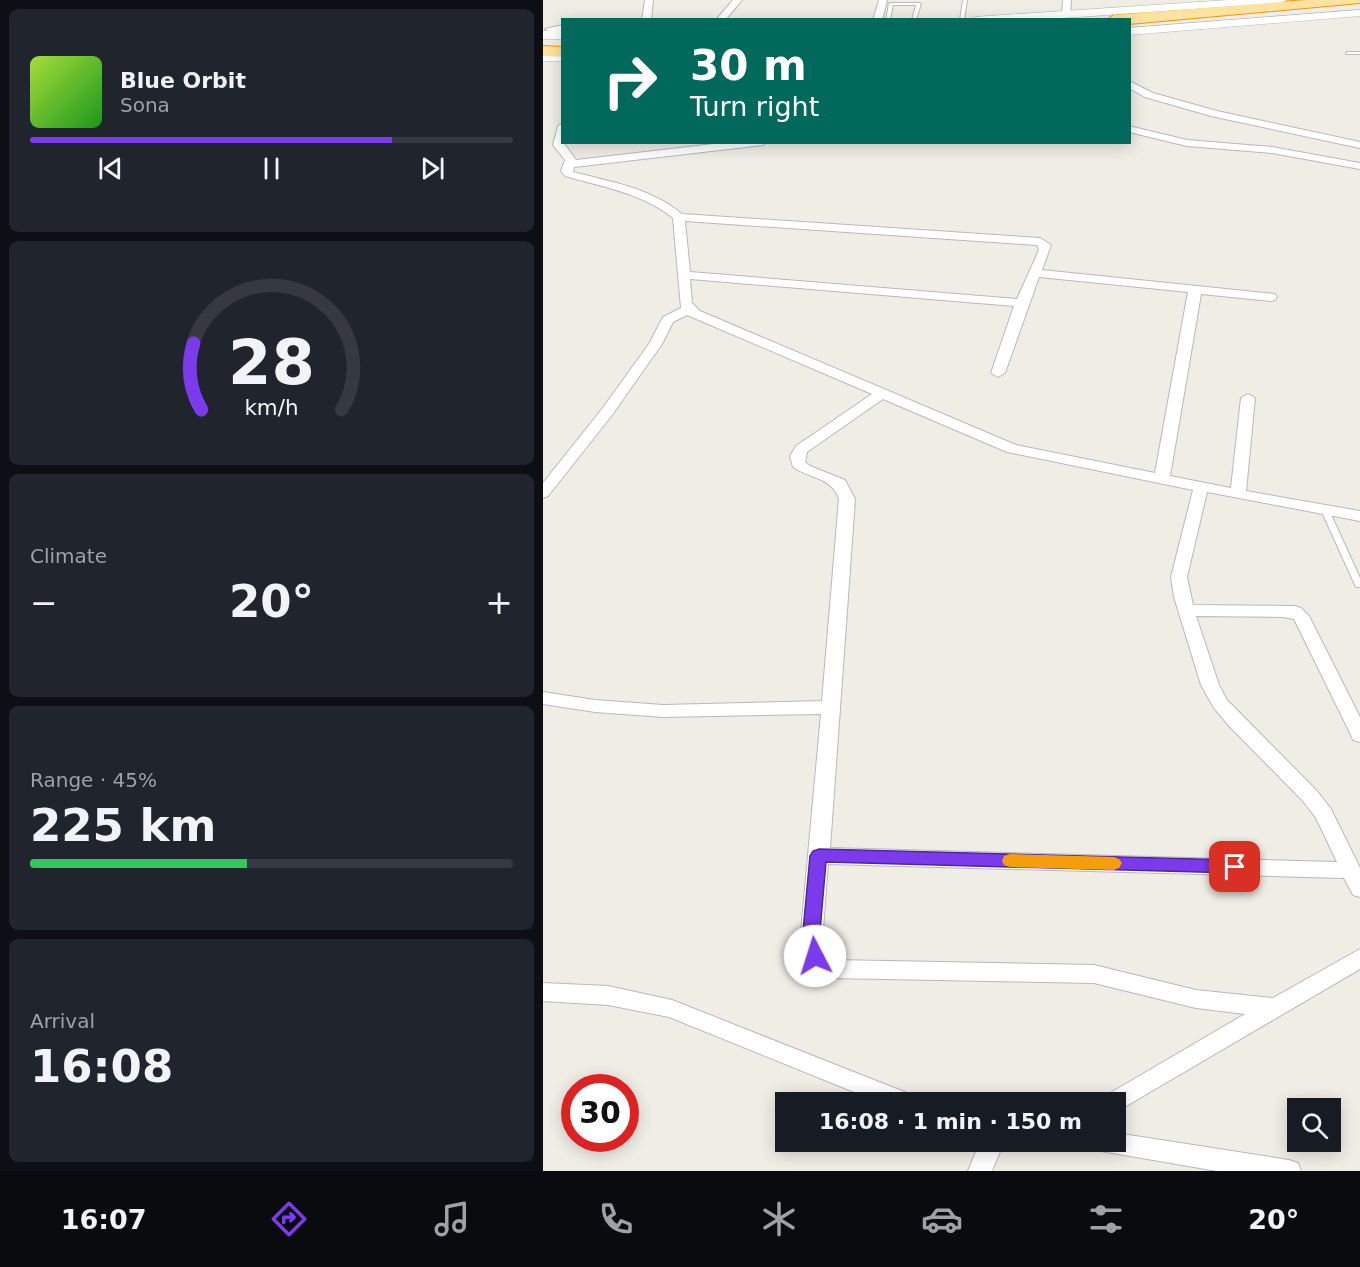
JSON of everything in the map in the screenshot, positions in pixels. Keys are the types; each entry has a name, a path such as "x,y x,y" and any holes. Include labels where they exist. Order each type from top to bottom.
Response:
{"highway":[{"path":"1235,16 1355,0"},
{"path":"1131,27 1235,16 1360,11"},
{"path":"1131,20 1208,18"},
{"path":"545,36 561,42"},
{"path":"543,51 561,52"}],"street":[{"path":"646,18 649,0"},
{"path":"722,18 738,0"},
{"path":"878,18 883,0"},
{"path":"1067,15 1068,0"},
{"path":"1012,18 1281,0"},
{"path":"1131,32 1360,11"},
{"path":"545,36 561,29"},
{"path":"545,36 561,35"},
{"path":"543,57 561,57"},
{"path":"1131,85 1149,95 1215,114 1360,145"},
{"path":"1131,129 1187,143 1259,148 1360,166"},
{"path":"561,134 558,145 571,164"},
{"path":"571,164 746,144"},
{"path":"571,164 567,171 569,174 651,199 667,207 679,218 1034,241 1045,245 998,373"},
{"path":"679,218 688,309 695,314 1012,448 1201,487 1360,516"},
{"path":"1035,273 1271,297"},
{"path":"683,275 1022,303"},
{"path":"1162,478 1195,289"},
{"path":"543,493 607,412 655,344 668,320 688,309"},
{"path":"882,394 801,449 797,456 798,464 804,470 837,479 845,488 847,499 819,856 810,942 815,956 829,969 1094,974 1110,976 1196,999 1276,1008"},
{"path":"1238,494 1248,398"},
{"path":"1201,487 1179,577 1186,610 1210,685 1220,704 1235,722 1310,796 1324,814 1360,889"},
{"path":"1186,610 1283,611 1295,612 1301,616 1360,735"},
{"path":"543,698 595,706 663,711 830,707"},
{"path":"819,856 1350,870"},
{"path":"1126,1096 1360,958"},
{"path":"543,992 611,994 640,999 672,1009 879,1092"},
{"path":"1126,1146 1289,1171"},
{"path":"980,1171 988,1152"}],"lane":[{"path":"962,18 965,0"},
{"path":"888,18 891,4 919,4 915,18"},
{"path":"1349,53 1360,53"},
{"path":"1325,510 1359,585"}],"slow traffic":[{"path":"1010,861 1114,863"}],"route":[{"path":"815,956 810,942 819,856 1235,867"}]}
